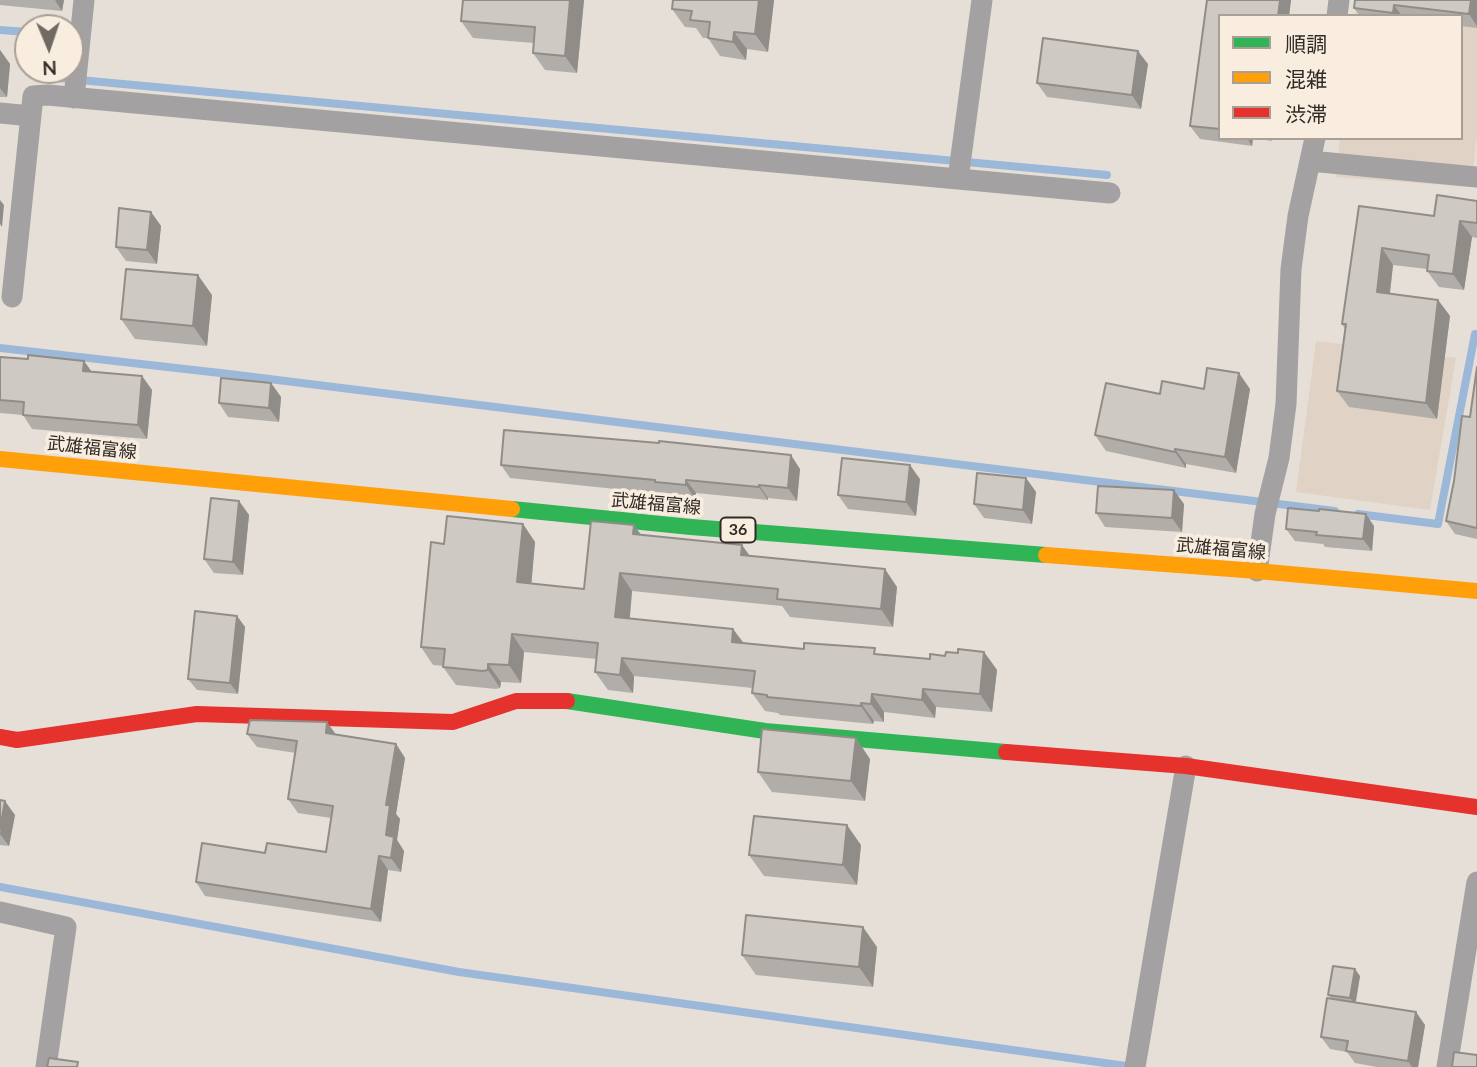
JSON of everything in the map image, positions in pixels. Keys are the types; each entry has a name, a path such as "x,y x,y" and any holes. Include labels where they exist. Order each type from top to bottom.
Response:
{"street":[{"path":"74,98 84,0"},
{"path":"958,179 982,0"},
{"path":"12,297 8,250 33,96 1110,193"},
{"path":"0,113 31,116"},
{"path":"1258,571 1265,514 1279,458 1286,404 1291,269 1298,216 1315,140"},
{"path":"1310,162 1477,177"},
{"name":"武雄福富線","path":"0,459 691,527 1258,571 1477,591"},
{"path":"0,737 17,740 197,714 453,722 516,701 559,700 765,732 1186,766 1477,807"},
{"path":"1135,1067 1186,766"},
{"path":"1447,1067 1477,882"},
{"path":"0,912 66,927 46,1067"}],"shaded area":[{"path":"1357,0 1477,0 1477,136 1471,187 1336,177 1340,140 1463,140 1463,14 1355,14"},
{"path":"1316,341 1456,358 1430,510 1296,492"}],"building":[{"path":"463,0 570,0 565,56 533,53 535,27 461,21"},
{"path":"673,0 759,0 755,34 734,32 733,42 708,38 710,22 690,20 692,11 672,9"},
{"path":"1207,0 1280,0 1278,14 1218,14 1218,129 1190,126"},
{"path":"1355,0 1471,0 1469,14 1394,5 1393,13 1354,8"},
{"path":"1043,38 1138,51 1132,95 1037,83"},
{"path":"1437,195 1477,201 1477,223 1460,221 1453,274 1427,271 1429,255 1382,248 1377,292 1438,300 1426,403 1337,391 1346,324 1342,324 1359,206 1434,216"},
{"path":"119,208 151,212 147,250 116,247"},
{"path":"126,269 198,275 193,326 121,319"},
{"path":"28,355 84,361 83,371 142,376 138,425 23,415 24,402 0,400 0,357 28,359"},
{"path":"1477,367 1477,528 1446,521 1462,416 1470,417"},
{"path":"1207,368 1239,373 1225,457 1175,449 1175,452 1095,435 1106,383 1160,394 1162,381 1204,389"},
{"path":"221,378 271,383 269,408 219,403"},
{"path":"504,430 659,441 791,455 788,488 686,480 686,485 501,465"},
{"path":"842,458 910,465 906,502 838,495"},
{"path":"977,473 1026,478 1023,510 974,504"},
{"path":"1098,486 1174,490 1172,518 1096,513"},
{"path":"211,498 239,501 233,562 204,559"},
{"path":"1288,508 1366,514 1363,539 1286,529"},
{"path":"447,516 523,524 517,582 584,589 591,521 634,525 633,534 742,545 741,555 885,569 881,609 777,599 778,589 620,573 615,617 733,629 732,642 804,649 804,643 875,648 874,654 930,659 930,654 945,656 946,652 958,653 958,649 984,652 980,694 923,689 922,700 872,694 871,704 861,703 861,706 767,697 752,693 755,671 622,658 620,675 595,672 598,643 512,634 509,665 488,664 488,670 483,671 443,667 445,649 421,647 431,542 444,544"},
{"path":"195,611 237,616 230,683 188,679"},
{"path":"250,720 327,722 326,733 396,744 386,805 390,805 386,835 394,837 391,858 379,856 371,909 196,882 202,843 265,853 267,843 326,852 333,806 288,799 297,741 247,734"},
{"path":"762,729 856,738 851,781 758,772"},
{"path":"0,800 5,801 0,829"},
{"path":"754,816 847,825 843,865 749,855"},
{"path":"746,915 863,927 859,967 742,955"},
{"path":"1333,966 1355,969 1350,998 1328,995"},
{"path":"1327,998 1416,1012 1408,1061 1346,1051 1348,1041 1321,1037"},
{"path":"1454,1052 1477,1055 1477,1067 1452,1067"},
{"path":"49,1058 78,1062 77,1067 47,1067"}],"waterway":[{"path":"0,30 14,31"},
{"path":"84,80 1107,175"},
{"path":"1358,514 1438,524 1477,334"},
{"path":"0,348 1335,511"},
{"path":"0,887 459,972 1133,1067"}],"traffic: fast":[{"path":"512,509 691,527 1046,555"},
{"path":"567,701 765,731 1006,752"}],"traffic: slow":[{"path":"0,459 512,509"},
{"path":"1046,555 1477,591"}],"traffic: jam":[{"path":"0,737 17,740 197,714 453,722 516,701 567,701"},
{"path":"1006,752 1186,766 1477,807"}]}
